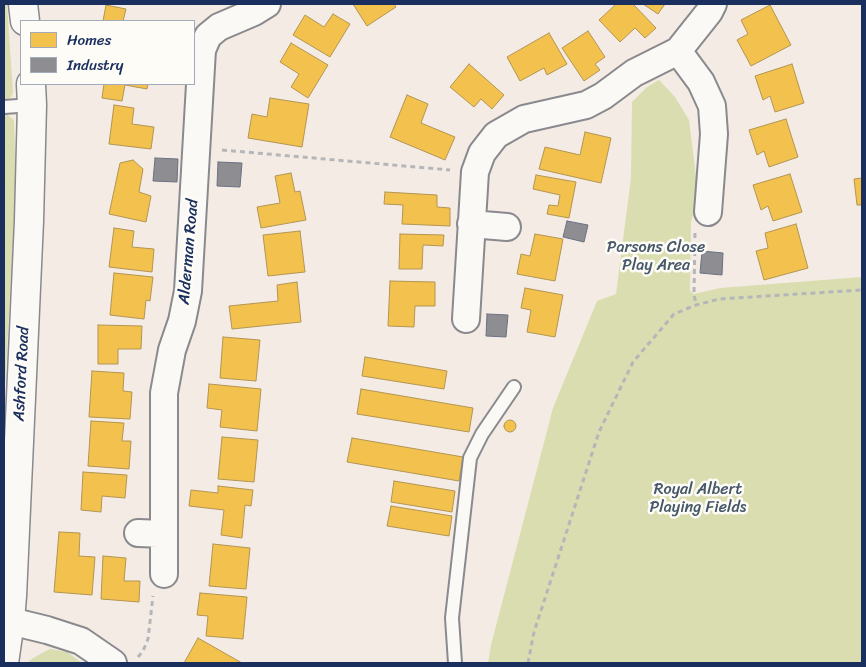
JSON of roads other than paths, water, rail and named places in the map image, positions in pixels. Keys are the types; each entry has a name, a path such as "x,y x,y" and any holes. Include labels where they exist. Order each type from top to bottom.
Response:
{"street":[{"path":"23,4 25,20"},
{"name":"Alderman Road","path":"164,574 164,393 172,350 182,320 188,291 202,50 208,36 219,27 254,12 267,4"},
{"path":"466,319 476,172 482,153 496,135 524,119 586,105 603,96 634,73 678,51 713,4"},
{"path":"678,51 701,82 712,106 714,134 708,212"},
{"name":"Ashford Road","path":"4,663 29,221 31,94"},
{"path":"472,224 507,227"},
{"path":"138,533 164,534"},
{"path":"8,604 47,630 81,641 113,663"}],"lane":[{"path":"4,106 31,94"},
{"path":"455,663 452,618 470,458 482,434 514,387"}],"park label":[{"name":"Parsons Close Play Area","path":"656,257"},
{"name":"Royal Albert Playing Fields","path":"698,499"}]}
